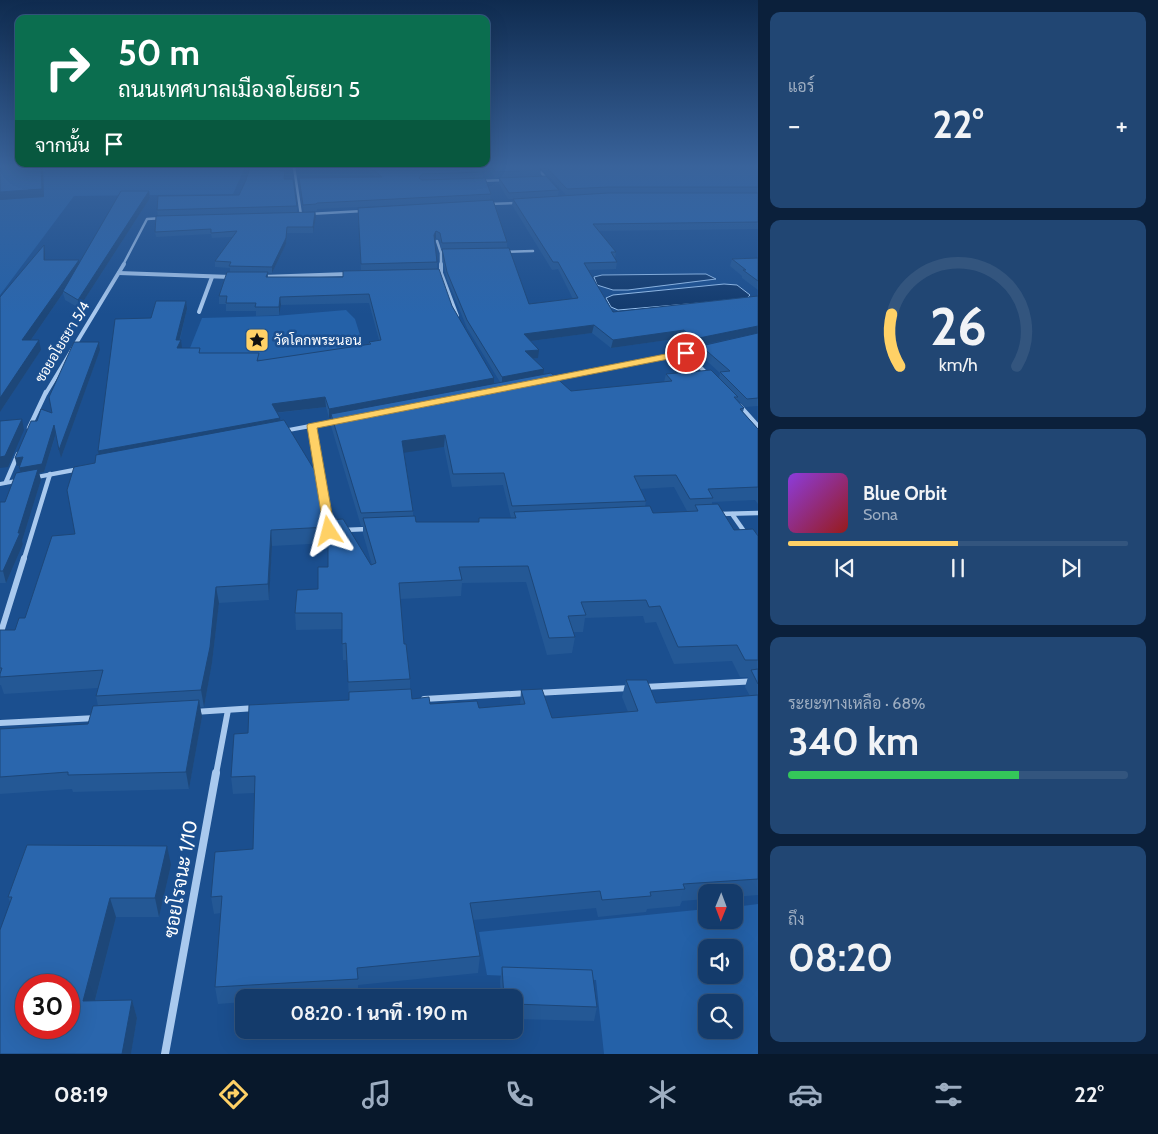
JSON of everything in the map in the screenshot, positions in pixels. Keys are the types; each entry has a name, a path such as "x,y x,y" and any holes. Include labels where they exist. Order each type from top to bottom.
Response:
{"street":[{"name":"ซอยอโยธยา 5/4","path":"27,433 41,399 86,322 119,273 147,219 168,218"},
{"path":"437,241 441,253 441,273 461,325"},
{"path":"496,252 533,251"},
{"path":"441,253 450,253"},
{"path":"119,273 235,277"},
{"path":"432,273 441,273"},
{"path":"252,277 356,274"},
{"path":"199,312 212,276"},
{"path":"535,382 722,345"},
{"path":"686,353 714,381"},
{"path":"735,402 758,426"},
{"path":"274,432 349,418"},
{"path":"312,426 329,531"},
{"path":"3,483 20,449"},
{"path":"3,483 96,465"},
{"path":"0,635 50,474"},
{"path":"713,514 758,513"},
{"path":"732,514 748,536"},
{"path":"339,530 378,529"},
{"path":"414,699 758,681"},
{"path":"188,712 267,707"},
{"name":"ซอยโรจนะ 1/10","path":"165,1054 228,710"},
{"path":"0,723 99,717"}],"shaded area":[{"path":"0,216 59,216 0,295"},
{"path":"706,274 716,279 628,290 613,290 597,285 594,277 602,275"},
{"path":"724,284 737,285 750,295 746,299 618,310 611,307 606,298 613,295"},
{"path":"346,310 355,319 365,351 292,363 188,353 202,318 275,316"},
{"path":"758,904 758,1054 604,1054 596,980 487,975 479,932 698,910 698,929 743,929 743,906"}],"building":[{"path":"106,216 133,216 78,300 63,291"},
{"path":"156,216 314,216 313,227 287,227 286,238 272,267 229,266 231,262 215,261 237,231 211,233 211,229 155,232"},
{"path":"358,216 498,216 507,242 442,243 440,233 436,231 434,235 437,262 361,264"},
{"path":"524,216 758,216 758,222 593,224 616,252 611,252 617,262 584,263 613,312 758,296 758,326 694,339 684,330 613,340 594,325 524,334 539,350 525,351 544,369 502,377 467,320 447,272 442,249 509,248 529,304 578,298 558,262 553,262"},
{"path":"44,245 44,260 79,260 22,340 39,340 0,398 0,297"},
{"path":"758,258 758,281 732,259"},
{"path":"439,269 452,306 494,378 329,409 325,397 272,404 280,418 98,451 115,319 151,318 156,301 186,301 176,340 181,340 177,348 200,348 199,353 259,353 257,361 371,344 369,342 381,340 369,294 280,297 279,307 255,307 256,303 226,303 227,296 219,296 227,272 268,272 266,277 343,277 343,271"},
{"path":"758,333 758,398 747,399 720,372 730,371 701,346"},
{"path":"74,342 99,342 59,450 54,425 42,464 19,468 23,457 15,458 31,421 37,421 41,409 52,413 49,397"},
{"path":"711,370 738,397 734,397 744,408 740,409 758,429 758,487 708,489 713,498 690,499 676,475 634,476 646,501 512,506 504,473 453,474 445,435 402,441 413,511 361,513 331,414 551,373 571,391 672,381 666,374"},
{"path":"22,419 5,456 0,457 0,421"},
{"path":"284,420 318,476 325,518 329,520 343,519 371,565 376,563 363,518 415,516 416,522 479,522 479,518 516,518 514,512 650,506 653,513 698,511 695,505 718,504 734,530 753,529 758,536 758,660 745,660 737,645 678,647 660,606 649,607 646,600 581,602 586,615 568,616 575,637 549,638 528,566 459,567 462,580 399,583 404,644 406,644 410,679 348,682 346,643 342,644 342,613 295,613 297,590 318,589 318,567 328,567 328,527 271,530 268,584 216,587 210,647 201,690 96,696 103,670 0,677 2,668 0,668 0,630 15,630 19,618 25,618 52,536 75,534 67,490 74,467 95,463 96,455"},
{"path":"38,469 18,533 20,533 3,571 0,571 0,502 5,502 16,473"},
{"path":"758,669 758,684 751,670"},
{"path":"626,680 647,680 656,703 758,695 758,879 683,884 685,889 650,892 651,896 602,900 600,891 470,903 480,956 357,968 358,979 215,987 222,896 211,897 215,852 253,849 255,776 231,777 234,734 248,733 249,705 349,700 349,692 411,689 412,699 429,697 430,704 477,701 479,708 525,704 521,690 542,689 552,718 638,711"},
{"path":"199,700 186,772 68,775 68,772 0,777 0,729 88,724 93,706"},
{"path":"27,845 167,846 155,898 110,898 83,1001 132,1000 122,1054 0,1054 0,930 12,897 8,897"},
{"path":"502,967 592,970 597,1007 523,1004 523,989 503,989"}],"place":[{"name":"วัดโคกพระนอน","path":"257,340"}],"route":[{"path":"329,531 312,426 686,353"}]}
